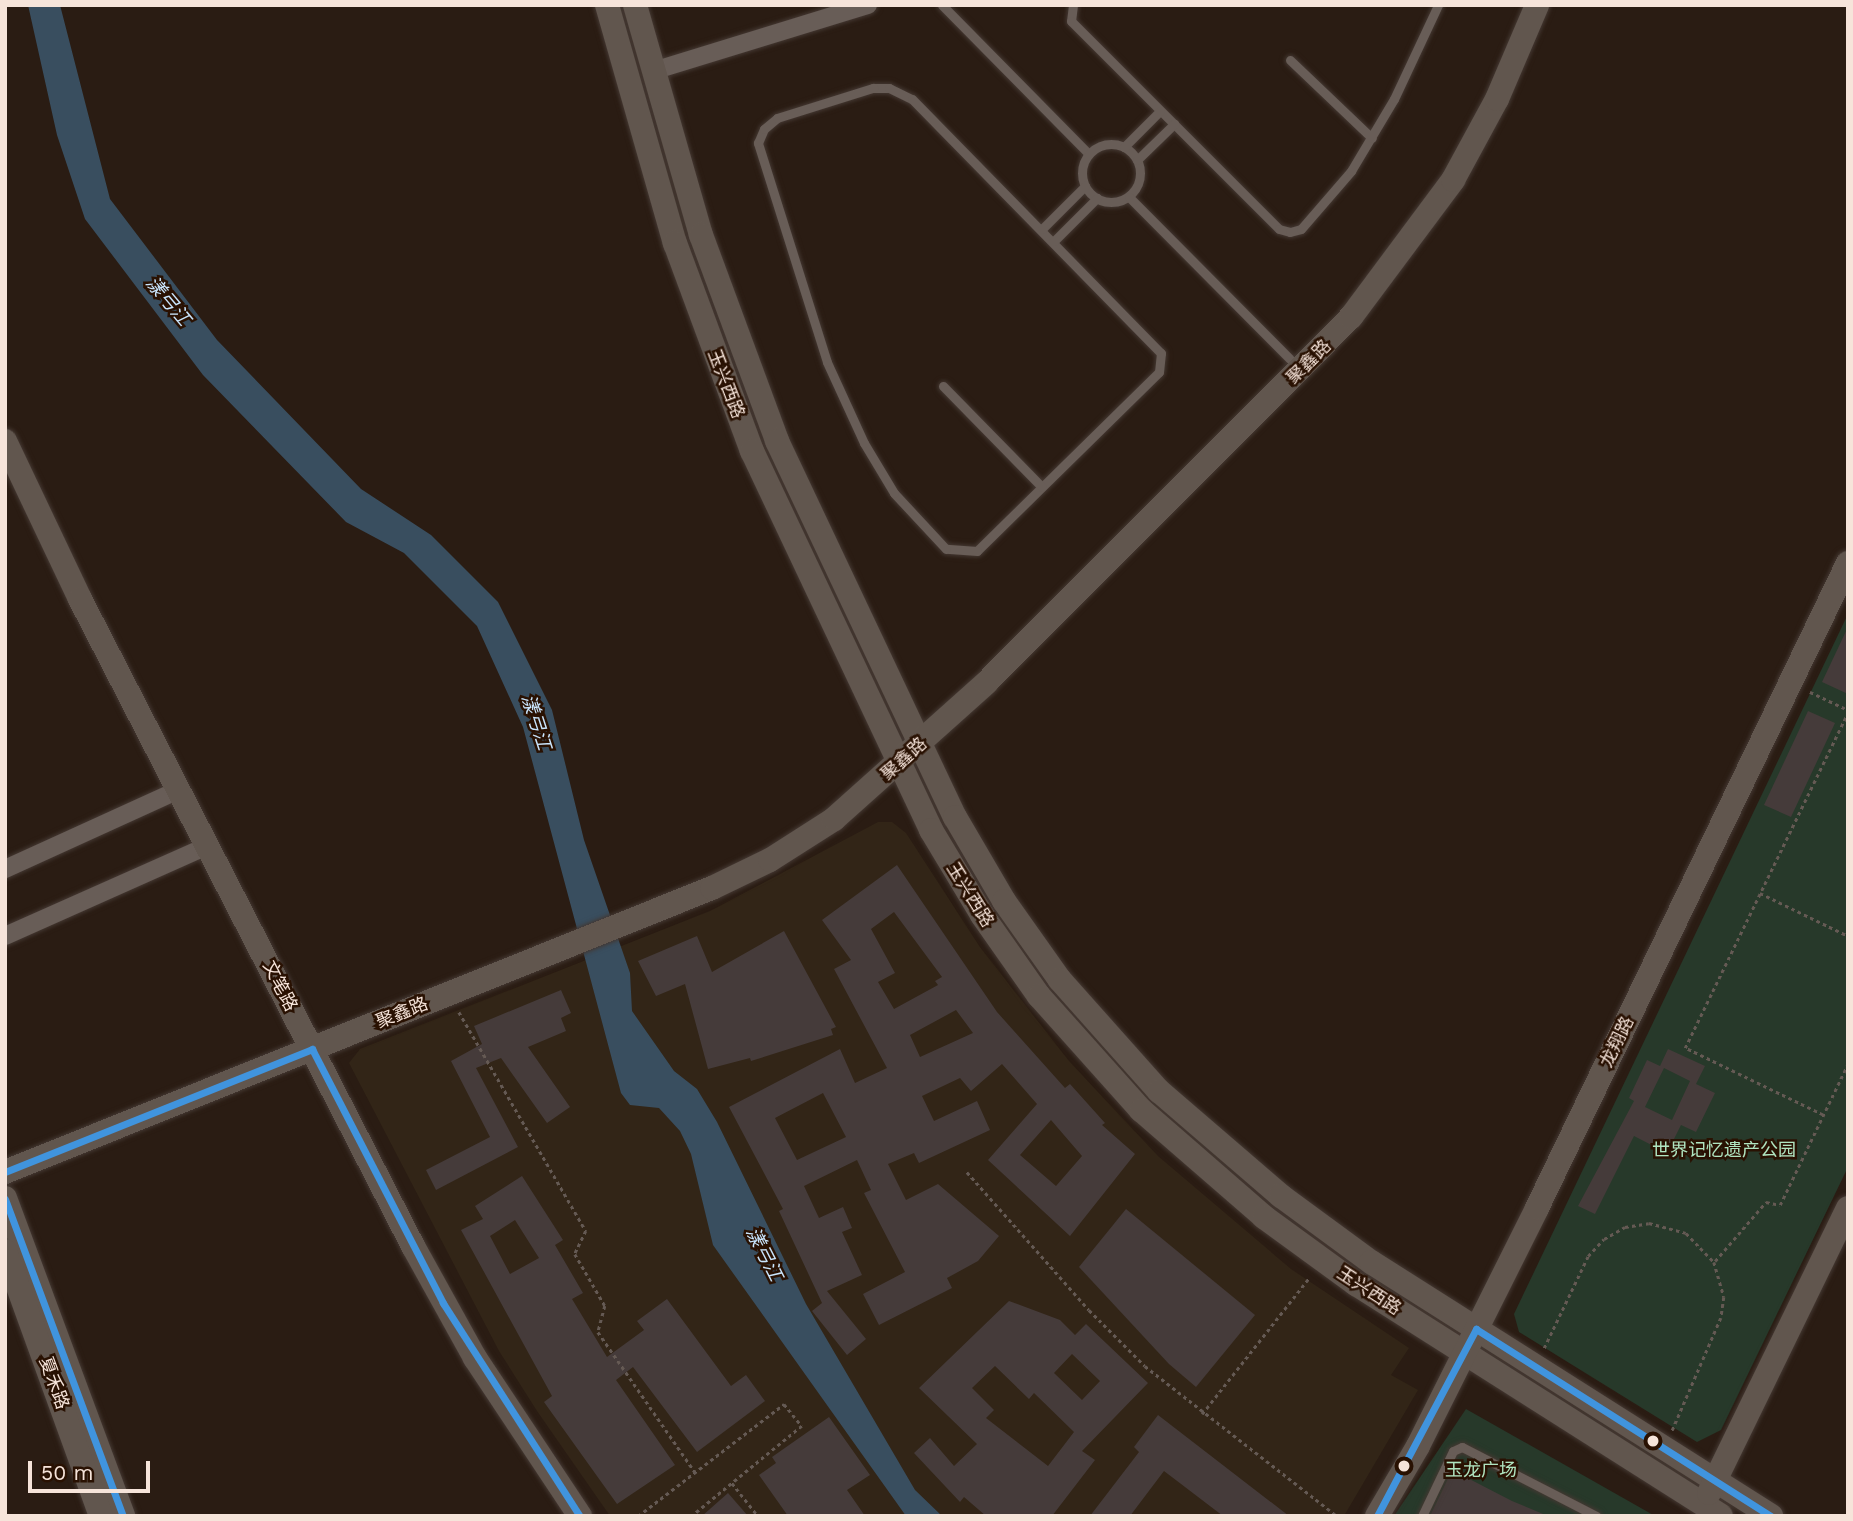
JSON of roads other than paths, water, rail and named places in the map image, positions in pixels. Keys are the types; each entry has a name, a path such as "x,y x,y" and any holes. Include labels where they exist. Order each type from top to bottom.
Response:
{"main road":[{"name":"玉兴西路","path":"607,5 676,243 725,383 783,521 895,756 982,915 1070,1035 1180,1147 1322,1260 1708,1512"},
{"name":"玉兴西路","path":"635,5 701,235 750,373 807,510 916,737 1004,901 1060,980 1122,1054 1198,1127 1280,1196 1371,1262 1771,1516"},
{"name":"聚鑫路","path":"916,737 1290,359 1365,276 1427,190 1483,92 1520,5"},
{"name":"聚鑫路","path":"5,1172 308,1042 616,918 770,860 834,819 895,756 1324,348 1369,297 1428,218 1476,140 1537,5"},
{"name":"文笔路","path":"5,441 178,790 443,1303 509,1412 580,1516"},
{"name":"龙翔路","path":"1377,1516 1476,1329 1848,563"},
{"name":"聚鑫路","path":"5,1155 308,1042 449,993 561,940"},
{"name":"夏禾路","path":"5,1198 123,1516"},
{"path":"1708,1512 1715,1481 1848,1208"},
{"name":"夏禾路","path":"5,1251 101,1516"}],"street":[{"path":"653,71 868,5"},
{"path":"5,869 178,790"},
{"path":"5,936 208,846"}],"lane":[{"path":"942,5 1089,154"},
{"path":"1073,5 1071,22 1279,229 1290,232 1301,229 1351,171 1372,138 1438,5"},
{"path":"1290,60 1372,138"},
{"path":"873,88 897,90 912,99 1042,229 1159,347 1162,359 1158,372 977,551 964,553 946,549 894,493 827,362 758,144 760,136 777,118 873,88"},
{"path":"1124,147 1160,111"},
{"path":"1138,160 1174,124"},
{"path":"1103,145 1124,147 1138,160 1139,184 1129,197 1113,202 1097,198 1085,186 1083,169 1089,154 1103,145"},
{"path":"1042,229 1085,186"},
{"path":"1129,197 1290,359"},
{"path":"1054,241 1097,198"},
{"path":"943,386 1042,487"},
{"path":"1422,1516 1453,1451 1462,1447 1596,1516"}],"water":[{"name":"漾弓江","path":"28,5 60,5 110,199 217,340 361,489 431,535 498,602 552,710 584,840 630,973 632,1011 674,1071 697,1089 717,1122 806,1304 915,1490 942,1516 906,1516 713,1245 691,1154 680,1131 659,1108 630,1105 621,1093 523,727 477,626 404,553 346,522 203,375 85,219 57,135"}],"park label":[{"name":"世界记忆遗产公园","path":"1724,1150"},
{"name":"玉龙广场","path":"1481,1470"}]}
